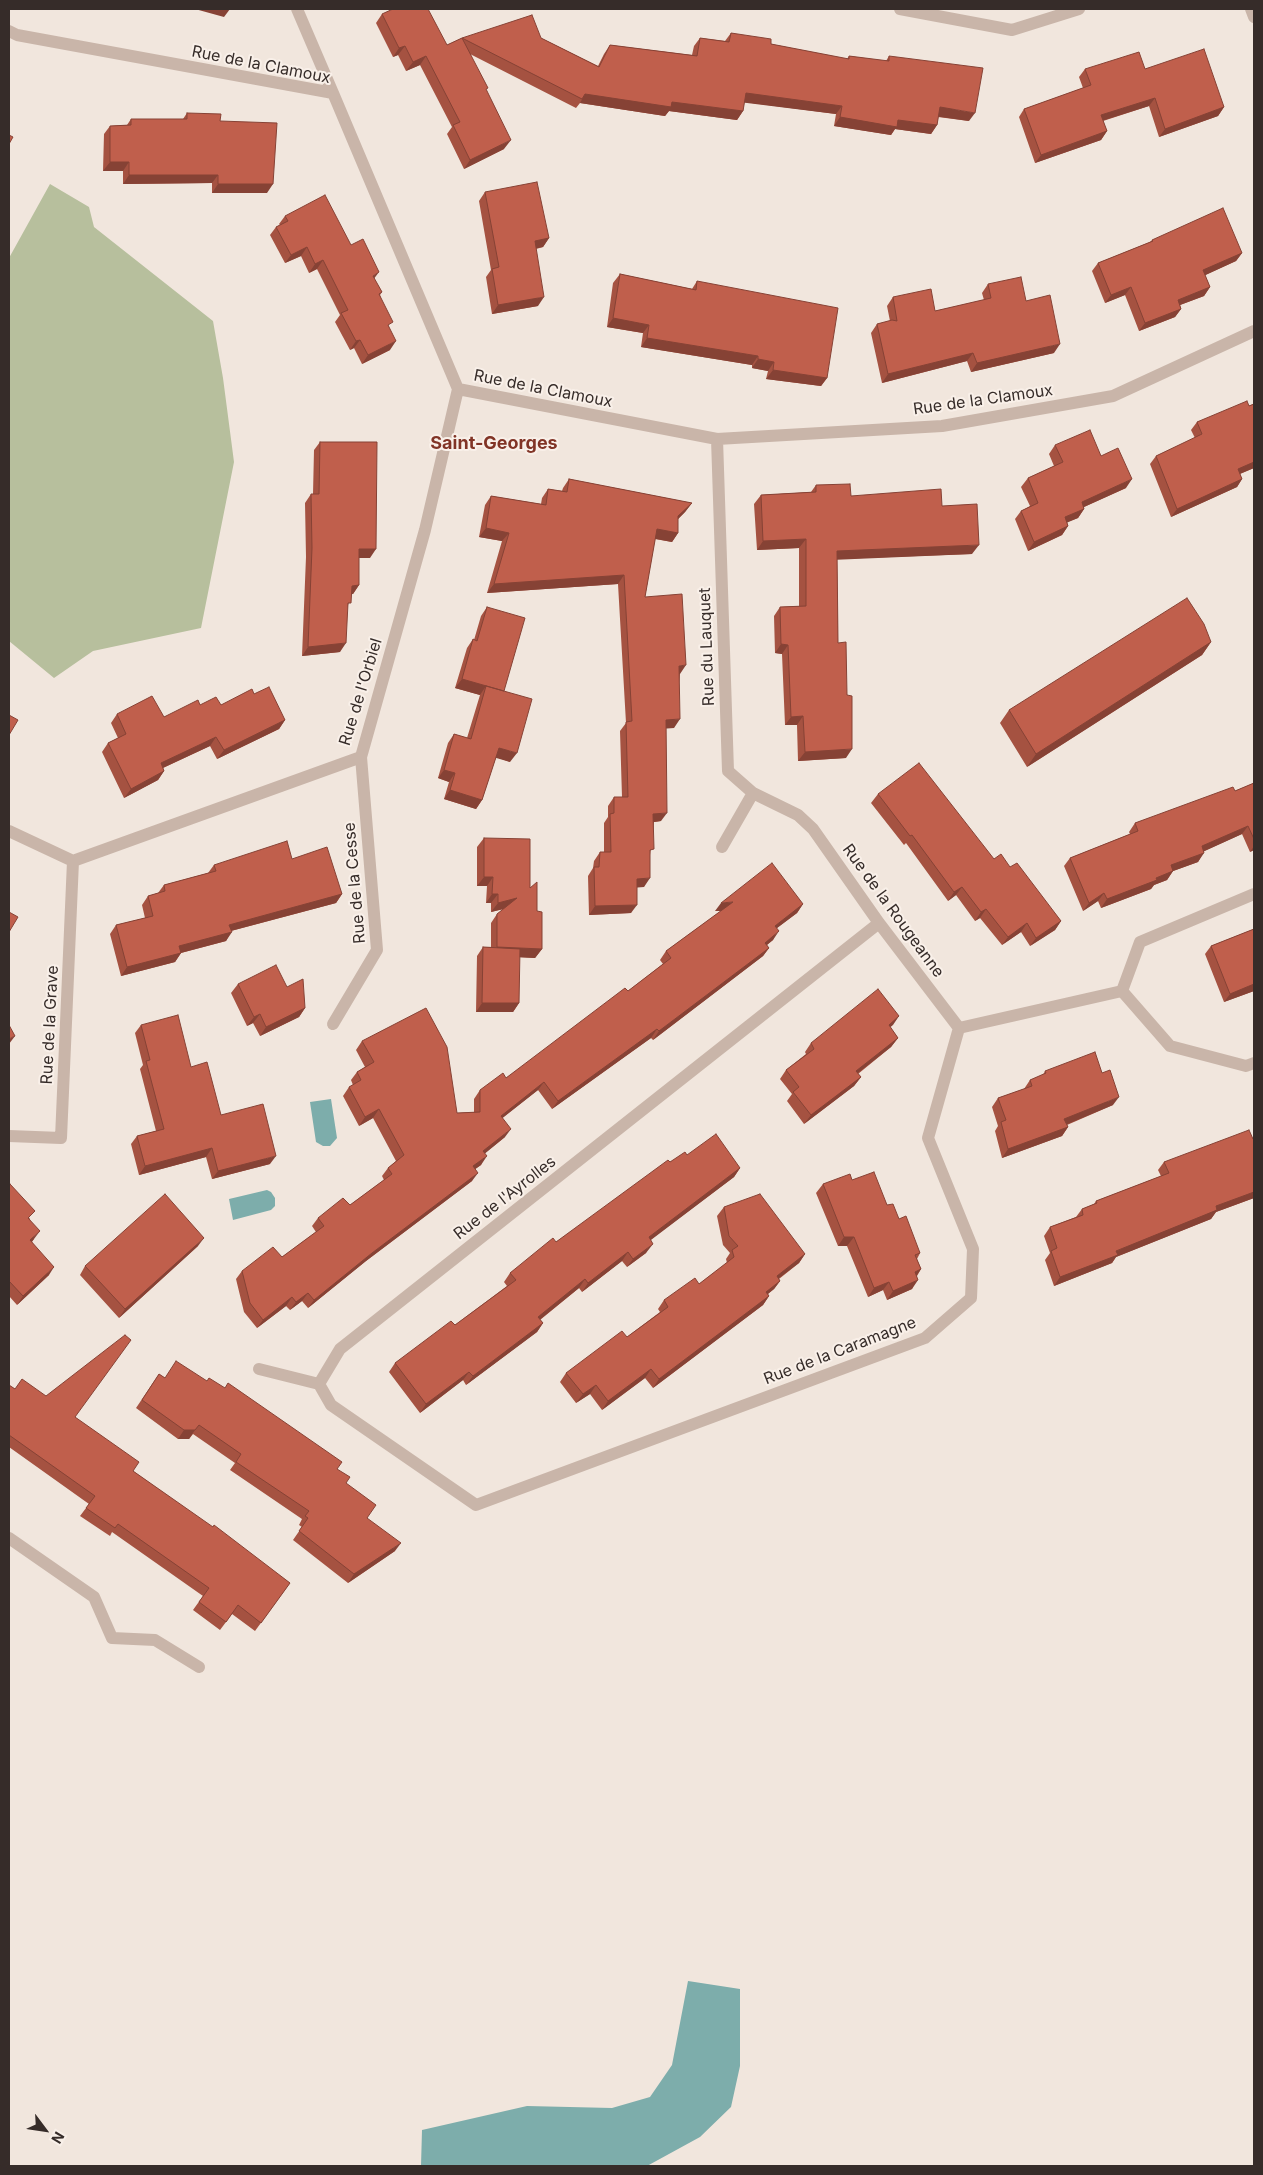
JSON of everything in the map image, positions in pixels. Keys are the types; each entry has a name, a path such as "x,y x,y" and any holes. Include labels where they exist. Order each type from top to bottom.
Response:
{"street":[{"path":"297,9 333,93"},
{"path":"900,9 1012,30 1058,12 1080,9"},
{"path":"1251,9 1254,17"},
{"name":"Rue de la Clamoux","path":"9,32 333,93 458,389 717,439 942,426 1113,396 1254,331"},
{"name":"Rue de l'Orbiel","path":"73,861 361,757 425,530 458,389"},
{"name":"Rue du Lauquet","path":"717,439 728,771 753,793 798,815"},
{"name":"Rue de la Cesse","path":"333,1024 377,950 361,757"},
{"path":"722,847 753,793"},
{"name":"Rue de la Rougeanne","path":"798,815 813,829 879,923 959,1028"},
{"path":"9,831 73,861"},
{"name":"Rue de la Grave","path":"9,1136 61,1138 73,861"},
{"path":"1122,991 1140,942 1254,894"},
{"name":"Rue de l'Ayrolles","path":"319,1384 340,1349 879,923"},
{"path":"959,1028 1122,991"},
{"path":"1122,991 1170,1046 1246,1066 1254,1063"},
{"name":"Rue de la Caramagne","path":"319,1384 331,1405 476,1505 924,1338 972,1298 973,1249 928,1138 959,1028"},
{"path":"258,1369 319,1384"},
{"path":"9,1538 94,1598 112,1638 155,1640 199,1667"}],"green space":[{"path":"50,184 89,207 94,227 213,321 234,462 201,628 93,651 54,678 9,641 9,258"}],"water":[{"path":"331,1099 337,1138 330,1146 323,1146 316,1142 310,1102"},
{"path":"267,1190 275,1198 275,1206 271,1210 233,1220 229,1199"},
{"path":"688,1981 740,1989 740,2066 731,2107 700,2137 647,2166 421,2166 422,2130 527,2106 612,2108 650,2097 672,2065"}],"building":[{"path":"393,9 428,9 447,45 462,38 488,88 486,89 511,140 470,160 453,125 460,122 426,56 413,62 405,46 399,48 382,14"},
{"path":"532,15 541,38 599,67 610,45 697,56 700,38 729,42 731,33 771,39 771,44 849,59 849,56 889,61 889,56 983,68 975,113 940,107 937,125 898,120 897,127 840,117 842,106 746,93 743,111 672,102 671,107 585,94 582,99 462,38"},
{"path":"1204,49 1224,107 1165,129 1155,98 1101,115 1107,131 1041,155 1024,109 1091,85 1085,69 1139,52 1145,69"},
{"path":"187,113 221,114 220,121 277,123 273,184 218,184 218,175 129,175 129,162 110,162 110,126 131,125 131,119 187,119"},
{"path":"9,135 13,137 9,144"},
{"path":"537,182 549,238 535,241 544,297 498,305 492,269 499,267 485,192"},
{"path":"325,195 351,245 363,239 379,272 373,276 382,292 379,294 393,322 388,325 396,341 368,355 360,340 356,341 341,313 348,310 323,260 315,264 307,247 291,255 276,227 288,221 285,216"},
{"path":"1223,208 1242,253 1203,270 1210,287 1178,300 1181,309 1145,323 1131,287 1111,295 1098,263 1153,241"},
{"path":"620,274 696,290 697,281 838,308 827,378 773,370 774,362 758,359 758,356 647,338 649,325 613,318"},
{"path":"1021,277 1026,301 1050,295 1060,344 977,363 973,353 888,374 877,324 892,320 897,321 893,297 931,289 935,311 991,298 988,284"},
{"path":"1247,401 1249,406 1254,404 1254,462 1238,469 1242,479 1177,509 1156,456 1202,434 1197,422"},
{"path":"1090,430 1101,456 1118,448 1132,479 1082,502 1084,509 1065,517 1068,526 1034,542 1021,511 1038,503 1028,478 1063,462 1055,445"},
{"path":"320,442 377,442 376,549 359,549 359,585 352,586 351,603 348,603 346,643 308,647 312,548 311,494 319,494"},
{"path":"569,479 692,503 678,516 678,533 657,529 645,597 682,594 686,665 679,666 680,719 666,720 667,813 653,814 654,849 650,850 650,878 637,879 637,905 595,906 594,867 599,867 600,852 611,852 610,814 614,813 614,797 628,797 626,722 632,721 624,575 494,584 509,533 486,528 491,496 546,505 548,489 567,492"},
{"path":"850,484 851,496 941,489 942,506 977,504 979,545 837,551 838,643 846,642 847,695 852,696 852,749 805,752 803,716 791,717 788,645 781,644 780,607 806,606 806,539 763,541 761,495 816,492 816,485"},
{"path":"1187,598 1204,624 1211,642 1036,754 1009,710"},
{"path":"487,607 525,618 504,691 462,679 473,639 477,641"},
{"path":"486,686 532,699 517,753 499,748 482,800 450,790 455,773 444,770 454,734 471,739"},
{"path":"269,687 285,720 224,750 216,737 161,763 164,771 131,789 108,743 126,734 117,714 152,696 164,717 198,700 200,705 216,697 221,705 252,689 254,694"},
{"path":"9,715 18,720 9,735"},
{"path":"919,763 994,859 1001,854 1010,867 1017,863 1061,921 1036,938 1027,923 1008,937 986,909 981,912 962,887 954,892 912,835 910,836 878,794"},
{"path":"1254,783 1254,839 1248,826 1202,846 1204,853 1171,865 1173,871 1156,878 1157,880 1107,899 1104,893 1089,903 1070,858 1138,831 1135,823 1233,787 1235,791"},
{"path":"484,838 530,839 530,888 537,882 537,911 542,912 542,949 497,947 497,914 517,898 498,903 498,894 492,894 493,877 484,877"},
{"path":"287,841 292,859 327,847 342,894 229,925 232,932 179,946 181,953 127,967 116,925 153,916 148,896 165,891 164,885 216,871 214,865"},
{"path":"772,863 803,904 775,926 779,931 765,943 769,948 659,1031 657,1029 558,1101 544,1082 501,1116 511,1129 483,1151 487,1156 473,1166 478,1173 372,1253 314,1300 308,1293 296,1302 292,1297 263,1320 250,1303 242,1271 273,1247 282,1257 324,1226 318,1218 343,1198 350,1205 392,1174 388,1168 404,1155 379,1109 365,1117 349,1087 361,1080 357,1072 374,1062 362,1041 426,1008 447,1047 457,1113 480,1112 480,1090 503,1073 506,1078 625,988 628,991 671,958 666,951 733,902 721,903"},
{"path":"9,912 18,917 9,932"},
{"path":"1254,929 1254,984 1230,994 1211,946"},
{"path":"483,947 520,949 519,1003 482,1003"},
{"path":"276,965 287,987 303,979 305,1008 266,1027 260,1014 254,1017 238,984"},
{"path":"878,989 899,1016 889,1025 898,1038 856,1071 861,1077 811,1115 793,1092 799,1087 786,1070 814,1049 811,1043"},
{"path":"178,1015 191,1067 207,1062 221,1115 263,1104 276,1156 218,1171 212,1148 145,1166 137,1136 164,1129 146,1061 150,1060 141,1025"},
{"path":"9,1025 15,1036 9,1039"},
{"path":"1095,1052 1102,1073 1110,1070 1119,1097 1064,1119 1068,1127 1008,1149 1001,1122 1006,1120 998,1098 1032,1086 1030,1080 1046,1073 1045,1071"},
{"path":"1249,1130 1254,1138 1254,1192 1216,1206 1217,1210 1116,1251 1118,1255 1060,1277 1051,1251 1057,1248 1050,1227 1083,1215 1082,1209 1097,1203 1096,1201 1169,1173 1164,1162"},
{"path":"716,1134 740,1168 649,1237 653,1244 633,1259 628,1252 588,1283 585,1279 538,1317 543,1323 473,1376 469,1372 426,1404 395,1363 451,1321 455,1325 516,1280 510,1273 553,1238 556,1242 668,1160 670,1162 685,1152 687,1155"},
{"path":"874,1172 887,1205 893,1204 899,1219 906,1216 920,1253 915,1255 921,1269 915,1272 918,1280 893,1291 889,1282 874,1288 854,1237 844,1237 823,1184 850,1174 852,1180"},
{"path":"10,1184 35,1211 28,1218 40,1231 30,1240 54,1267 23,1296 9,1281"},
{"path":"165,1194 204,1238 125,1309 85,1266"},
{"path":"760,1194 805,1254 777,1276 780,1281 766,1292 769,1296 659,1379 651,1369 608,1401 596,1385 583,1394 566,1373 622,1331 627,1337 668,1307 664,1300 695,1278 699,1284 734,1257 732,1250 738,1246 729,1236 724,1207"},
{"path":"125,1335 131,1340 75,1417 139,1462 133,1471 213,1527 214,1525 290,1583 261,1623 238,1605 226,1622 199,1602 209,1588 118,1524 115,1528 86,1508 95,1496 9,1435 9,1385 15,1389 22,1379 46,1396"},
{"path":"176,1361 207,1381 209,1378 225,1388 228,1383 342,1462 337,1469 350,1477 346,1483 376,1505 367,1518 401,1543 354,1574 299,1531 308,1518 305,1516 309,1511 236,1462 241,1454 199,1425 195,1430 184,1430 142,1400 159,1374 165,1378"}],"district":[{"name":"Saint-Georges","path":"494,444"}]}
